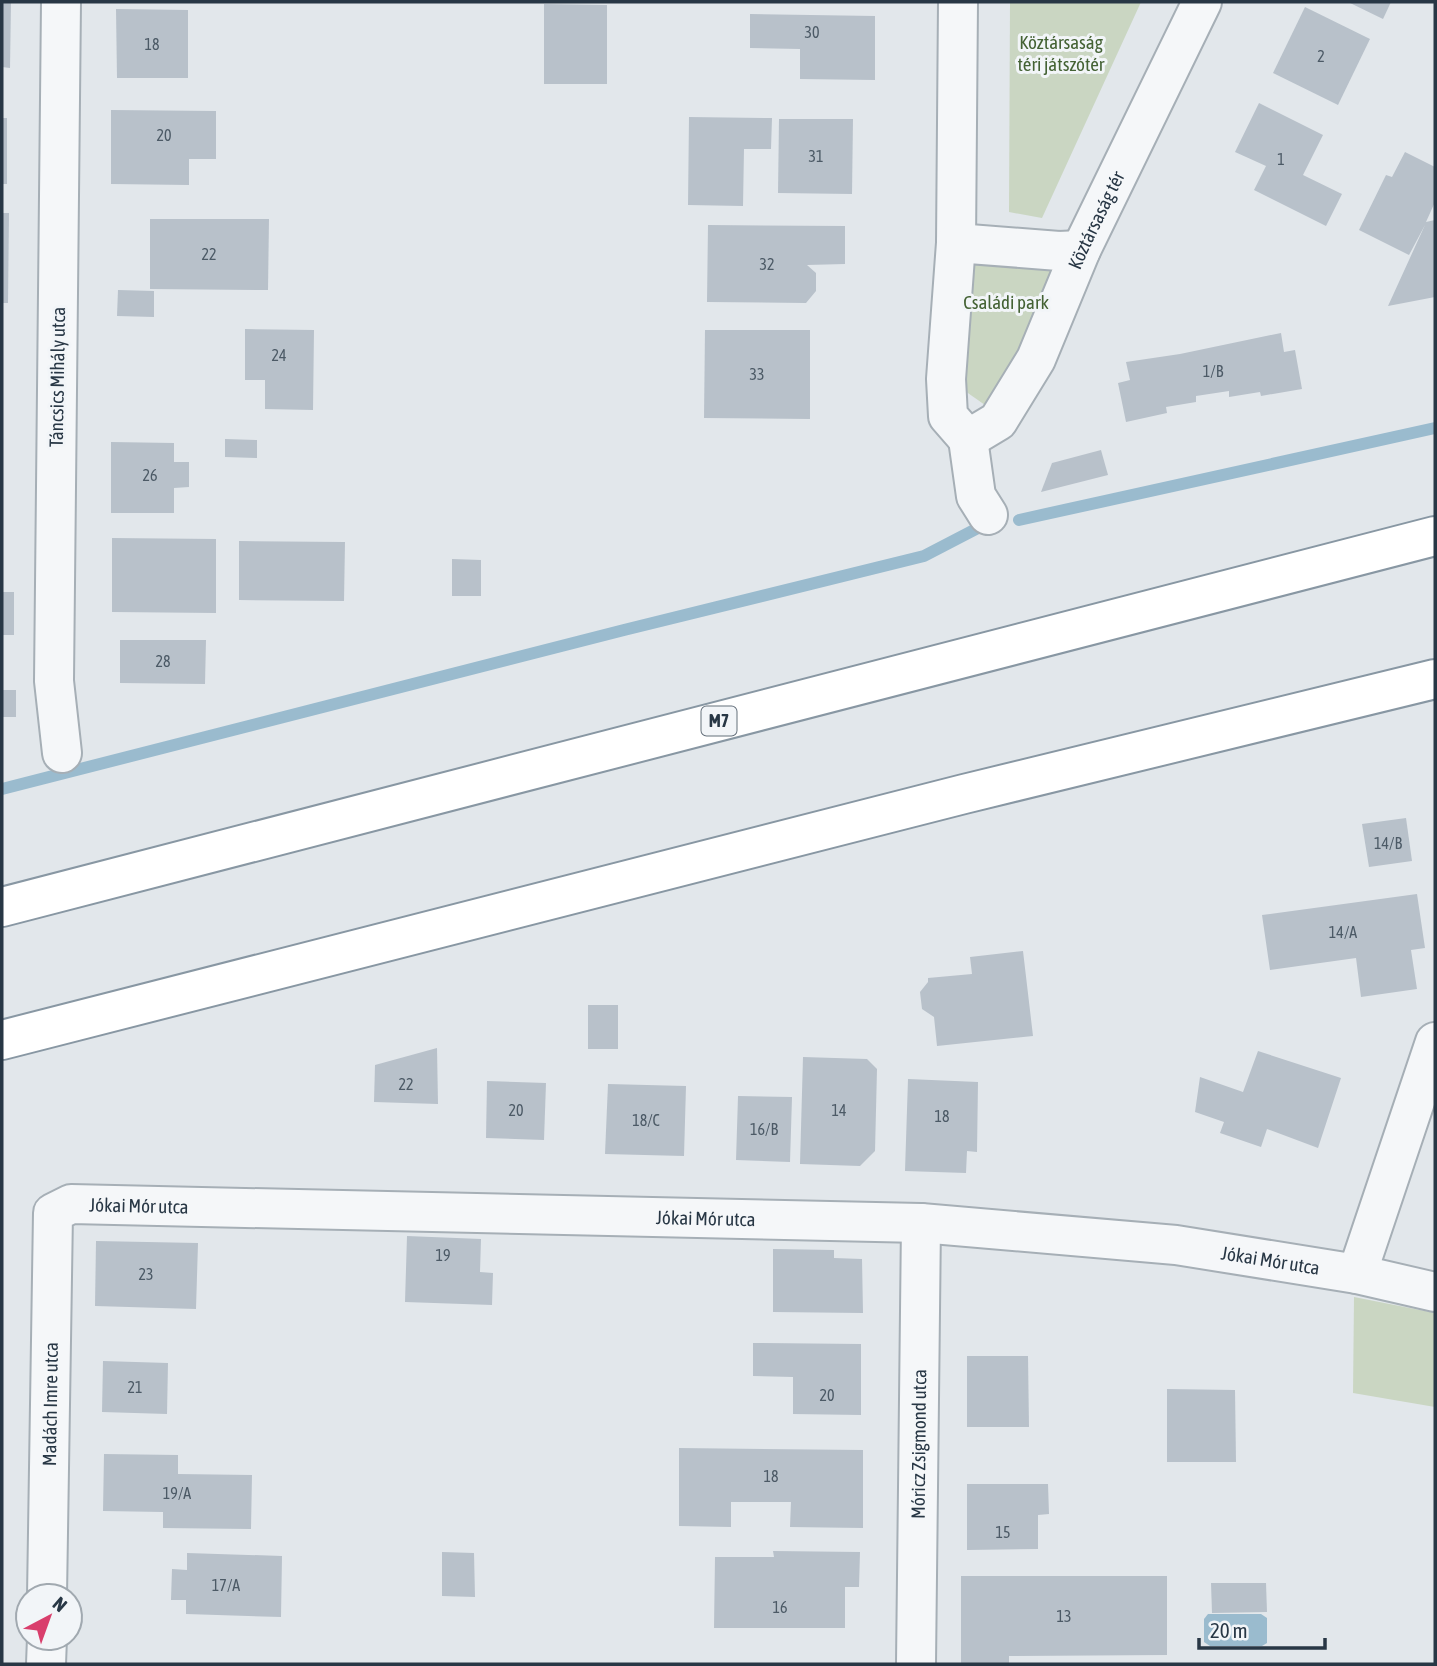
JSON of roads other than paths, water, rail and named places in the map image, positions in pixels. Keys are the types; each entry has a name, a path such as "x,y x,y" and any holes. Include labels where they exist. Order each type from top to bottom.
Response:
{"highway":[{"name":"M7","path":"2,907 1435,536"},
{"path":"2,1040 937,801 1435,679"}],"street":[{"name":"Táncsics Mihály utca","path":"61,2 54,681 62,753"},
{"path":"958,2 956,243 946,379 948,416 968,439 976,496 988,514"},
{"name":"Köztársaság tér","path":"968,439 998,421 1036,359 1081,250 1202,2"},
{"path":"956,243 1059,251 1081,250"},
{"path":"1357,1274 1435,1042"},
{"name":"Jókai Mór utca","path":"53,1213 71,1204 920,1223 1176,1245 1357,1274 1435,1292"},
{"name":"Madách Imre utca","path":"47,1582 53,1213"},
{"name":"Móricz Zsigmond utca","path":"916,1664 920,1223"}],"water":[{"path":"1208,1614 1261,1614 1267,1618 1267,1643 1262,1646 1210,1646 1204,1642 1204,1619"}],"waterway":[{"path":"1019,520 1435,428"},
{"path":"2,789 924,556 976,529"}],"park label":[{"name":"Köztársaság téri játszótér","path":"1061,53"},
{"name":"Családi park","path":"1006,302"}]}
